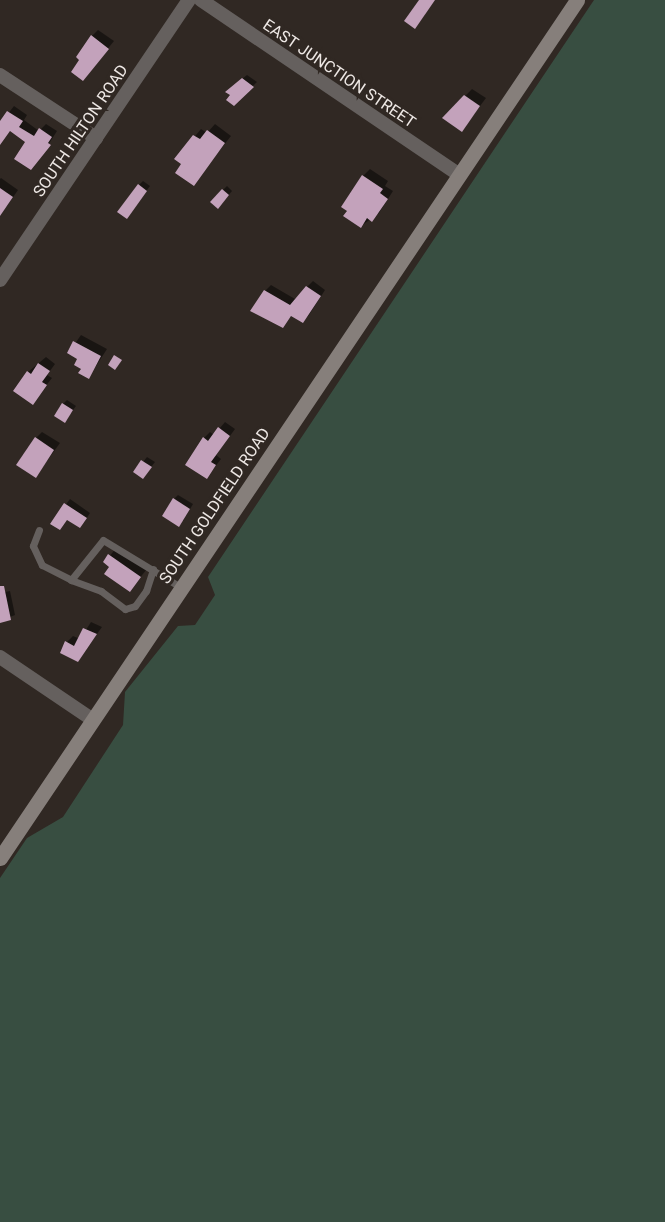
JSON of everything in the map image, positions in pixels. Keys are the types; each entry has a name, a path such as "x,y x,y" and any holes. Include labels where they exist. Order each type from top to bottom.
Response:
{"main road":[{"name":"SOUTH GOLDFIELD ROAD","path":"0,858 577,0"}],"street":[{"name":"SOUTH HILTON ROAD","path":"0,280 189,0"},
{"name":"EAST JUNCTION STREET","path":"201,0 459,175"},
{"path":"0,75 96,138"},
{"path":"0,657 93,720"}],"lane":[{"path":"39,530 33,546 35,555 42,565 71,580 90,585 130,609 146,591 153,569"},
{"path":"71,580 97,543 106,540 182,588"}],"green space":[{"path":"594,0 665,0 665,1222 0,1222 0,878 27,838 63,817 123,725 125,692 178,626 195,625 215,595 208,577"}],"building":[{"path":"419,0 435,0 415,29 404,21"},
{"path":"91,35 109,49 83,81 71,72 79,60 76,57"},
{"path":"242,78 254,87 234,106 226,100 230,95 225,92"},
{"path":"464,95 480,106 462,132 442,118"},
{"path":"7,111 23,121 19,127 34,136 39,128 52,137 48,143 51,145 31,170 14,159 25,142 10,131 0,145 0,121"},
{"path":"207,130 225,143 194,186 175,173 181,164 174,159 193,135 200,139"},
{"path":"362,175 383,189 380,193 388,199 372,222 367,218 361,228 343,216 347,211 341,207"},
{"path":"138,184 147,191 127,219 117,212"},
{"path":"0,188 13,197 0,216"},
{"path":"222,189 229,195 218,209 210,202"},
{"path":"306,286 321,296 303,323 291,316 283,328 250,311 264,290 290,305"},
{"path":"73,341 101,356 89,379 78,373 81,369 74,365 77,359 67,353"},
{"path":"114,355 122,360 115,370 108,365"},
{"path":"38,363 50,371 42,382 47,385 33,405 13,391 27,371 31,374"},
{"path":"62,403 73,410 65,423 54,416"},
{"path":"218,427 230,436 211,462 216,465 207,479 185,465 203,437 208,441"},
{"path":"35,437 54,450 36,478 16,465"},
{"path":"141,460 152,467 143,479 133,472"},
{"path":"173,498 190,509 179,527 162,516"},
{"path":"64,503 87,518 80,528 67,520 60,530 50,524"},
{"path":"108,554 141,577 130,592 104,574 109,567 103,562"},
{"path":"0,586 4,586 11,620 0,623"},
{"path":"83,628 97,634 78,662 60,653 65,641 74,646"}]}
